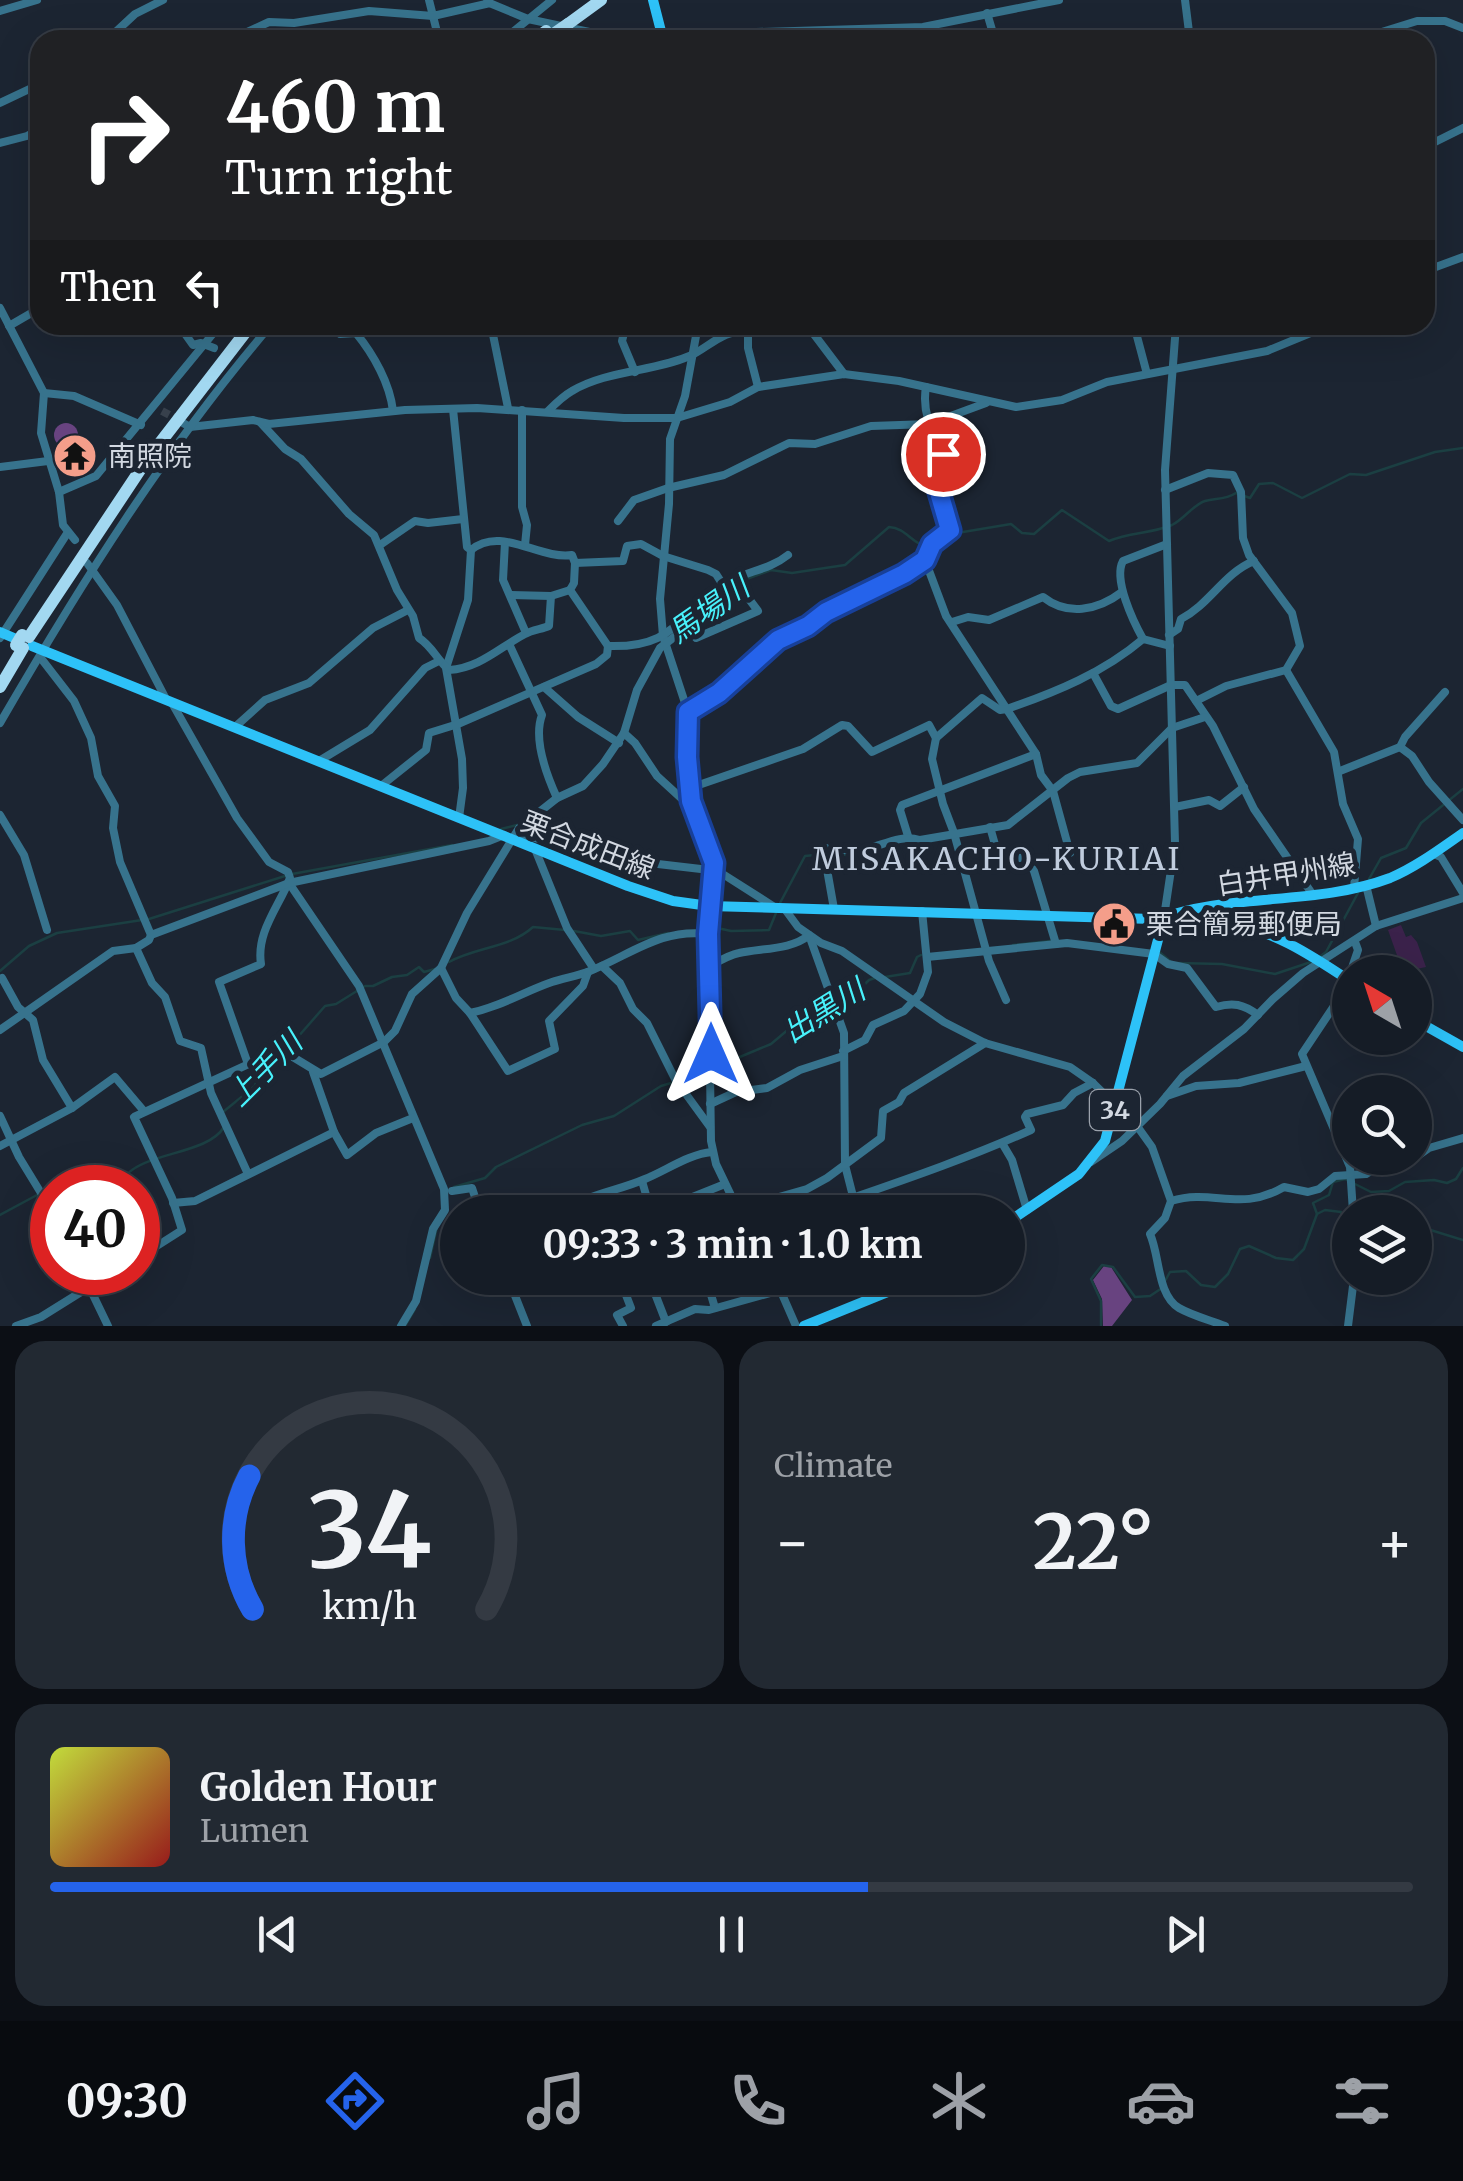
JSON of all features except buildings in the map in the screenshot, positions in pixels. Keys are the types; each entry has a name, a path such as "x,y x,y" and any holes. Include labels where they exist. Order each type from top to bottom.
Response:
{"highway":[{"path":"555,30 587,0"},
{"path":"556,30 601,0"},
{"path":"0,672 15,639 140,456 233,335"},
{"path":"0,686 15,639 242,335"}],"main road":[{"path":"654,0 659,30"},
{"name":"栗合成田線","path":"15,639 42,654 169,700 654,896 710,906 1164,916"},
{"name":"白井甲州線","path":"1164,916 1359,887 1403,872 1463,833"},
{"path":"1164,916 1248,925 1278,936 1332,969"},
{"name":"34","path":"1027,1210 1070,1181 1091,1162 1105,1141 1164,916"},
{"path":"1432,1029 1463,1046"},
{"path":"804,1326 882,1295"}],"street":[{"path":"0,11 38,0"},
{"path":"118,30 135,14 163,0"},
{"path":"429,0 436,30"},
{"path":"516,30 552,0"},
{"path":"824,30 923,27 1014,4 1059,0"},
{"path":"1185,0 1189,30"},
{"path":"251,30 268,22 369,11 433,16 487,2 552,30"},
{"path":"988,13 992,30"},
{"path":"1388,30 1417,21 1445,21 1463,28"},
{"path":"0,103 30,89"},
{"path":"1435,142 1463,128"},
{"path":"0,143 30,135"},
{"path":"1435,267 1463,257"},
{"path":"0,308 44,393 42,433 59,492 60,513 75,540"},
{"path":"9,326 30,314"},
{"path":"186,335 193,345 210,346"},
{"path":"59,492 96,476 159,409 215,335"},
{"path":"0,724 186,425 233,364 261,335"},
{"path":"357,335 388,388 393,412"},
{"path":"493,335 508,408"},
{"path":"624,335 622,341 635,372"},
{"path":"696,335 686,396 670,440 660,599 665,640 688,712 693,809 711,850 714,871 708,934 710,1127 712,1152 730,1195"},
{"path":"548,411 573,390 693,354 724,335"},
{"path":"748,335 758,387"},
{"path":"815,335 844,374"},
{"path":"1137,335 1147,374"},
{"path":"1164,916 1172,874 1175,807 1165,490 1175,335"},
{"path":"186,425 508,408 624,418 677,418 730,402 758,387 844,374 926,386 1016,407 1062,400 1107,382 1267,351 1306,335"},
{"path":"688,712 719,693 778,640 904,574 950,530 936,482 946,462 928,424 923,403 926,386"},
{"path":"44,393 74,396 141,425"},
{"path":"618,520 634,500 724,475 789,443 814,444 871,426 928,424 986,402"},
{"path":"453,409 462,519 467,547 472,550"},
{"path":"522,410 522,508 527,524 524,545"},
{"path":"260,422 285,449 300,458 380,544 414,616 419,638 428,643 442,665 458,724 463,788 459,818"},
{"path":"0,467 48,460"},
{"path":"1165,490 1208,474 1232,475 1241,495 1243,538 1254,562 1292,612 1300,646 1286,670 1226,686 1196,701"},
{"path":"380,544 415,521 462,519"},
{"path":"15,639 68,532"},
{"path":"442,665 468,600 468,562 472,550 486,541 524,545 554,556 572,555 574,583 570,590 551,596 510,595"},
{"path":"504,542 502,574 526,633"},
{"path":"575,563 623,561 627,546 641,544 663,556 708,570 723,585"},
{"path":"1143,639 1122,592 1118,568 1122,561 1166,544"},
{"path":"929,551 928,573 952,622 1036,754 1041,775 1054,791 1070,853"},
{"path":"150,935 289,878 505,835 519,828 556,796 582,786 624,732 637,690 665,640 723,585 775,566 788,554"},
{"path":"1170,634 1238,568 1254,562"},
{"path":"86,563 117,606 237,818 269,862 289,878 361,989 439,1174 446,1205 433,1229 416,1300 401,1326"},
{"path":"608,646 652,644 687,627 696,638 758,612 736,581"},
{"path":"380,786 426,750 428,733 531,693 608,655 608,646 570,590"},
{"path":"952,622 968,618 989,620 1043,597 1052,606 1078,611 1110,601 1122,592"},
{"path":"318,761 370,730 425,668 464,668 510,646 526,633 549,626 551,596"},
{"path":"235,727 265,700 309,682 373,628 408,610"},
{"path":"1143,639 1170,646"},
{"path":"936,738 982,698 1000,710 1006,709 1093,674 1143,639"},
{"path":"510,646 542,715 538,726 548,779 556,796"},
{"path":"0,1030 113,951 136,948 150,935 120,862 113,828 115,806 98,776 91,738 74,702 42,654"},
{"path":"1286,670 1334,752 1344,804 1358,839 1359,887 1376,926"},
{"path":"1093,674 1111,706 1118,710 1171,684 1186,685 1254,809 1313,895"},
{"path":"544,687 578,718 616,742"},
{"path":"1340,771 1400,747 1445,692"},
{"path":"834,909 827,854 833,848 857,851 908,836 920,840 1008,825 1080,772 1137,764 1172,728 1206,717"},
{"path":"690,788 803,749 842,725 848,726 872,752 929,724 936,738 932,759 974,913 1006,1000"},
{"path":"624,732 657,776 693,809"},
{"path":"1400,747 1412,756 1463,820"},
{"path":"908,836 902,805 1036,754"},
{"path":"1175,807 1208,800 1220,806 1244,787"},
{"path":"0,815 24,855 46,930"},
{"path":"990,828 1000,862 1024,857 1034,871 1055,940"},
{"path":"505,835 714,871 780,908 809,935 842,951 944,1022 986,1042 1070,1067 1093,1083 1137,1126 1152,1147 1171,1201 1165,1218 1150,1234 1163,1284 1173,1303 1225,1326"},
{"path":"160,1244 182,1230 174,1203 134,1117 277,1051 312,1072 326,1073 384,1042 395,1031 412,994 441,968 505,835"},
{"path":"535,849 567,928 595,969 620,983 633,1009 647,1023 676,1082 710,1127"},
{"path":"1091,1162 1108,1153 1183,1076 1318,960 1355,942 1376,926 1463,896 1441,857 1432,854"},
{"path":"248,1064 219,982 261,964 258,947 289,878"},
{"path":"710,1104 731,1094 768,1088 843,1053 866,1040 873,1025 915,1002 928,972 922,912"},
{"path":"470,1012 498,1007 548,983 595,969 648,941 687,932 708,934"},
{"path":"710,966 733,954 779,947 806,940 809,935"},
{"path":"809,935 844,1032 845,1165 851,1195"},
{"path":"926,954 1055,940 1155,951 1168,964 1187,968 1216,1006 1230,1002 1258,1014"},
{"path":"1355,942 1356,955"},
{"path":"136,948 152,983 165,997 180,1041 201,1048 207,1082 248,1174"},
{"path":"441,968 456,998 470,1012 508,1071 555,1049 550,1022 595,969"},
{"path":"2,978 24,1014 33,1020 43,1060 72,1108"},
{"path":"1332,1009 1302,1054 1342,1148 1351,1195"},
{"path":"788,1195 807,1189 881,1138 883,1110 899,1102 904,1092 986,1042"},
{"path":"1167,1096 1196,1086 1239,1083 1306,1066"},
{"path":"312,1072 346,1154 376,1134 413,1118"},
{"path":"0,1146 72,1108 116,1077 143,1110"},
{"path":"860,1195 1031,1130 1028,1114 1062,1105 1080,1088 1093,1083"},
{"path":"0,1116 30,1174"},
{"path":"174,1203 194,1201 334,1132"},
{"path":"1171,1201 1192,1195 1233,1202 1250,1200 1284,1187 1308,1192 1320,1189 1335,1176 1350,1179 1379,1166 1409,1162 1429,1148 1463,1138"},
{"path":"1002,1143 1012,1160 1027,1210"},
{"path":"597,1195 712,1152"},
{"path":"642,1181 647,1195"},
{"path":"697,1195 725,1184"},
{"path":"452,1192 472,1188 474,1195"},
{"path":"16,1326 42,1317 76,1295"},
{"path":"92,1295 108,1326"},
{"path":"515,1295 528,1326"},
{"path":"624,1326 618,1315 631,1308 626,1295"},
{"path":"655,1295 666,1322"},
{"path":"712,1295 716,1308"},
{"path":"656,1326 694,1308 716,1308 763,1295"},
{"path":"783,1295 796,1326"},
{"path":"1348,1326 1352,1295"}],"shaded area":[{"path":"66,423 78,435 66,447 54,435"},
{"path":"1401,925 1406,937 1411,935 1417,942 1422,955 1397,955 1388,930"},
{"path":"1104,1266 1111,1267 1132,1300 1112,1326 1103,1326 1102,1299 1093,1280"}],"waterway":[{"name":"馬場川","path":"951,534 1011,524 1022,533 1034,534 1062,510 1109,541 1172,525 1205,501 1236,493 1250,498 1259,484 1273,483 1302,498 1350,474 1366,475 1435,452 1463,448"},
{"name":"馬場川","path":"741,581 771,570 792,573 845,565 889,527 927,547"},
{"name":"馬場川","path":"687,625 734,585"},
{"name":"出黒川","path":"1369,879 1381,858 1406,848 1421,823 1463,789"},
{"name":"馬場川","path":"501,829 517,825"},
{"name":"馬場川","path":"292,874 452,845"},
{"name":"上手川","path":"837,854 855,856"},
{"name":"上手川","path":"780,903 805,856 815,855"},
{"name":"馬場川","path":"149,919 285,876"},
{"name":"出黒川","path":"1318,958 1326,952 1358,893"},
{"name":"上手川","path":"713,927 731,931 769,930 776,913"},
{"name":"馬場川","path":"0,971 29,946 57,933 142,920"},
{"name":"上手川","path":"449,962 514,939 533,927 565,930"},
{"name":"上手川","path":"574,931 601,936 630,931 638,940 668,933"},
{"name":"出黒川","path":"1013,945 1050,941"},
{"name":"出黒川","path":"1157,950 1170,961"},
{"name":"出黒川","path":"885,977 910,973 921,955"},
{"name":"出黒川","path":"1177,963 1222,964 1275,974 1311,962"},
{"name":"上手川","path":"223,1112 255,1086 258,1076 325,1006 336,1004 365,986 407,975 419,967 424,972 435,969"},
{"name":"出黒川","path":"713,1056 724,1049 735,1059 771,1044 790,1028 813,1020 830,1003 852,997 869,980 878,977"},
{"name":"出黒川","path":"454,1187 485,1178 496,1167 582,1125 614,1116 661,1086 698,1075 706,1061"},
{"name":"上手川","path":"141,1165 207,1142 224,1127"},
{"path":"1317,1214 1313,1203 1329,1195 1333,1182 1345,1179 1371,1192 1389,1191 1405,1182 1447,1183 1456,1179 1463,1168"},
{"name":"上手川","path":"0,1215 30,1199"},
{"path":"1165,1281 1170,1272 1186,1271 1201,1285 1215,1287 1228,1274 1240,1249 1249,1246 1276,1258 1293,1260 1304,1249 1317,1214 1332,1211"},
{"name":"出黒川","path":"430,1258 437,1227"},
{"path":"1432,1230 1463,1240"},
{"path":"1101,1326 1101,1301 1091,1279 1102,1265 1113,1267 1135,1297 1150,1296 1162,1288"},
{"name":"出黒川","path":"405,1326 415,1309"}],"tunnel":[{"path":"162,411 179,420"}],"place":[{"name":"南照院","path":"75,456"},
{"name":"栗合簡易郵便局","path":"1114,924"}],"district":[{"name":"MISAKACHO-KURIAI","path":"997,859"}],"route":[{"path":"711,1054 708,934 714,863 691,801 688,712 719,693 778,640 925,560 932,544 950,530 936,482 946,462 943,454"}]}
